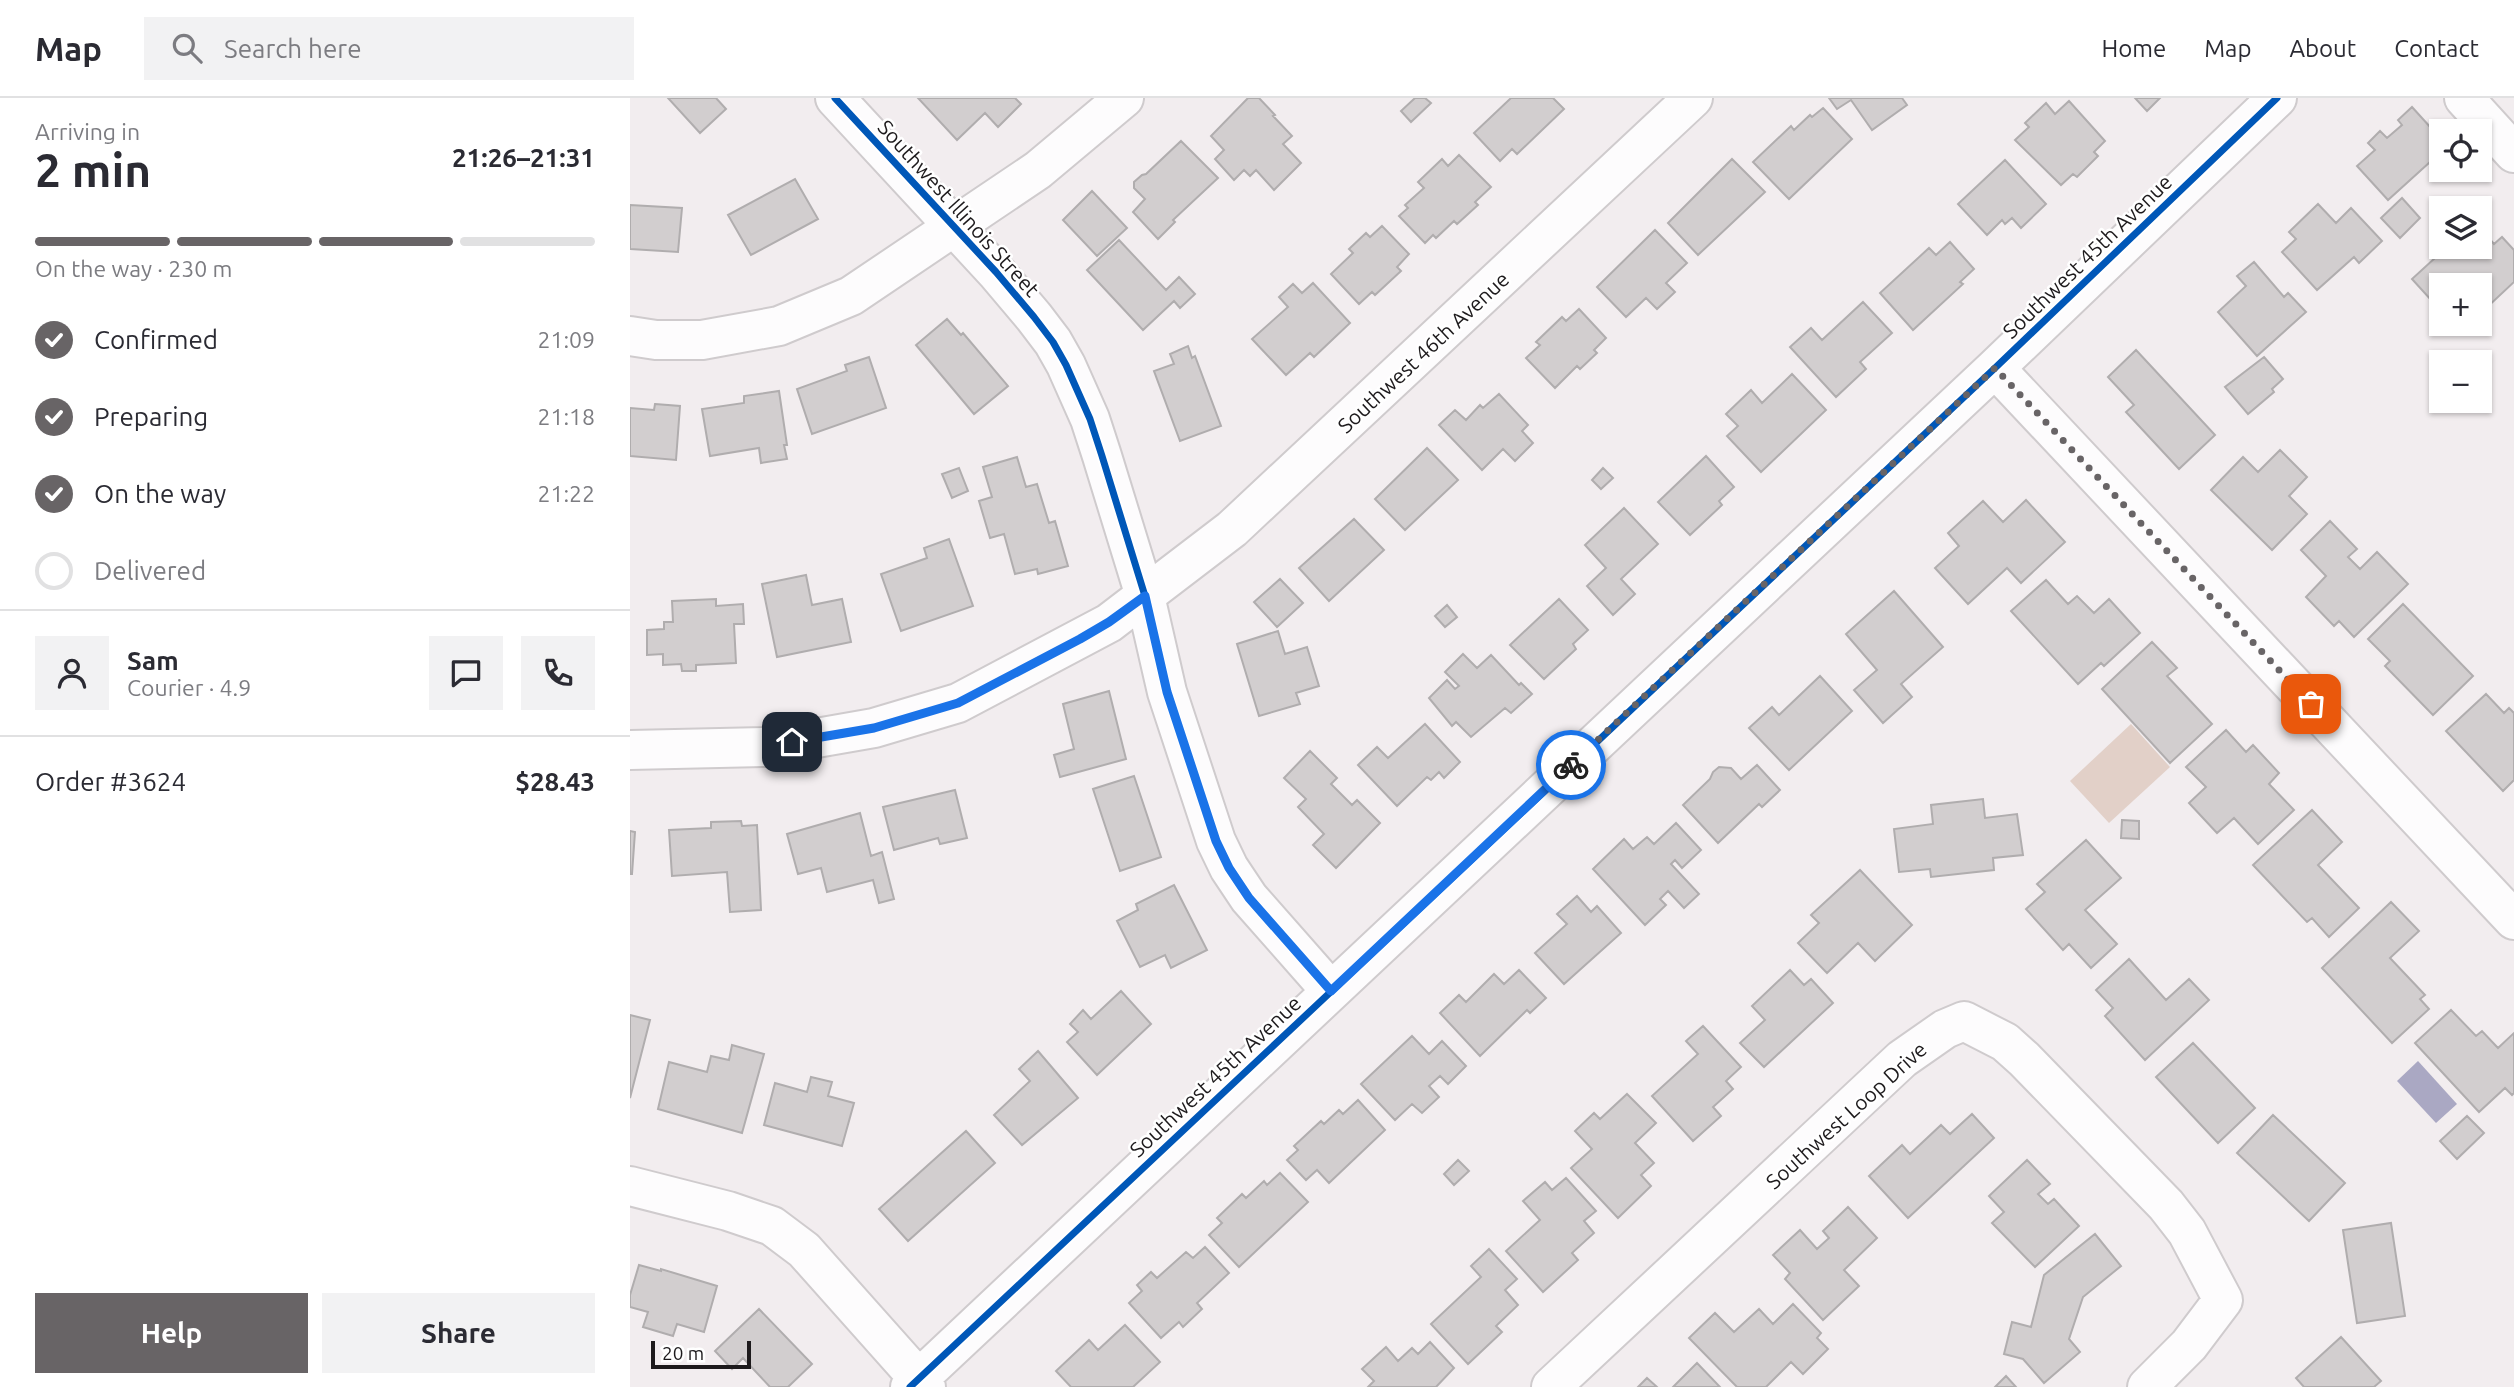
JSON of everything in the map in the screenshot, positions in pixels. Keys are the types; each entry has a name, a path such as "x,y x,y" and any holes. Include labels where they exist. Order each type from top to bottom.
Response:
{"street":[{"name":"Southwest Illinois Street","path":"835,98 996,272 1034,317 1066,365 1090,419 1145,596 1167,692 1216,841 1229,868 1249,898 1331,991"},
{"path":"630,336 656,340 702,340 779,326 851,296 1038,170 1124,98"},
{"name":"Southwest 46th Avenue","path":"630,750 765,747 874,728 958,703 1090,634 1145,596 1232,529 1693,98"},
{"name":"Southwest 45th Avenue","path":"918,1384 1331,991 1995,368 2277,98"},
{"path":"2464,98 2514,153"},
{"path":"1995,368 2514,920"},
{"name":"Southwest Loop Drive","path":"1551,1387 1902,1059 1945,1029 1964,1021 2005,1042 2024,1059 2166,1205 2187,1232 2222,1300 2189,1345 2147,1387"},
{"path":"630,1186 728,1211 772,1226 804,1250 918,1384"}],"shaded area":[{"path":"2131,724 2170,767 2109,823 2070,781"}],"water":[{"path":"2418,1061 2457,1104 2436,1123 2397,1081"}],"building":[{"path":"668,98 716,98 726,109 700,133"},
{"path":"918,98 1015,98 1021,104 998,127 985,113 957,140"},
{"path":"1248,98 1259,98 1275,115 1273,116 1292,136 1283,144 1301,163 1274,190 1256,170 1250,176 1244,170 1234,180 1215,159 1224,150 1211,136"},
{"path":"1415,98 1425,98 1431,103 1411,122 1401,111"},
{"path":"1511,98 1553,98 1564,109 1517,154 1512,149 1500,161 1474,133"},
{"path":"1829,98 1902,98 1907,105 1872,130 1851,100 1837,109"},
{"path":"2135,98 2160,98 2147,111"},
{"path":"2069,101 2105,141 2094,152 2098,156 2077,177 2073,174 2061,185 2015,140 2029,127 2025,123 2046,103 2055,114"},
{"path":"2412,107 2429,126 2429,163 2388,200 2357,166 2375,150 2368,143 2380,131 2387,138 2402,125 2398,120"},
{"path":"1823,108 1852,139 1789,199 1753,162 1791,126 1794,130 1810,115 1812,117"},
{"path":"1181,141 1218,178 1173,220 1175,222 1158,239 1133,212 1145,199 1134,188 1134,182"},
{"path":"1459,155 1491,187 1475,202 1478,205 1457,224 1454,221 1436,238 1433,235 1425,243 1399,216 1408,208 1405,205 1424,188 1418,182 1442,159 1448,166"},
{"path":"1732,159 1765,192 1698,255 1668,223"},
{"path":"2005,160 2046,204 2021,228 2012,218 2005,224 2002,220 1987,235 1958,204"},
{"path":"795,179 818,219 751,255 728,215"},
{"path":"1092,191 1127,228 1097,256 1063,220"},
{"path":"2402,198 2420,218 2400,238 2381,218"},
{"path":"2318,204 2336,223 2351,208 2382,241 2359,263 2354,257 2317,290 2282,252 2296,239 2289,232"},
{"path":"630,205 682,208 678,252 630,249"},
{"path":"1382,226 1409,254 1397,267 1401,271 1375,295 1372,292 1359,304 1331,274 1353,253 1349,249 1366,233 1370,237"},
{"path":"1655,230 1687,263 1666,283 1675,292 1657,309 1646,298 1626,317 1597,287"},
{"path":"2502,237 2514,250 2514,282 2492,303 2492,273 2429,273 2429,298 2412,279 2434,259 2492,259 2492,242 2494,244"},
{"path":"1119,240 1166,290 1179,277 1195,294 1180,308 1174,301 1143,330 1087,270"},
{"path":"1950,242 1974,269 1960,282 1963,284 1913,330 1880,293 1929,248 1936,255"},
{"path":"2254,262 2284,297 2288,293 2306,312 2257,356 2218,312 2246,286 2237,276"},
{"path":"1313,283 1350,323 1314,357 1310,353 1286,375 1252,339 1288,307 1279,297 1293,284 1302,293"},
{"path":"1863,302 1892,333 1860,362 1866,369 1836,397 1790,347 1811,328 1822,340"},
{"path":"1579,309 1606,338 1594,350 1597,353 1580,369 1577,366 1555,388 1526,358 1540,345 1536,342 1562,317 1566,321"},
{"path":"947,319 961,335 963,333 1008,386 974,414 916,345"},
{"path":"1188,346 1192,358 1195,356 1221,426 1180,441 1154,371 1174,364 1170,354"},
{"path":"2136,350 2215,435 2179,469 2126,412 2134,405 2108,377"},
{"path":"869,357 886,408 812,434 797,389 847,371 845,365"},
{"path":"2264,357 2283,379 2272,389 2274,392 2248,414 2225,387"},
{"path":"1792,374 1826,410 1761,472 1727,436 1738,426 1726,414 1751,390 1762,403"},
{"path":"779,391 787,459 761,463 759,448 710,456 702,409 744,403 744,396"},
{"path":"1499,394 1528,425 1522,431 1533,443 1515,461 1503,449 1482,470 1439,425 1455,410 1466,420 1480,405 1483,408"},
{"path":"655,404 680,406 676,460 630,456 630,408 654,410"},
{"path":"1427,448 1458,480 1405,530 1375,499"},
{"path":"2280,450 2307,477 2289,496 2307,514 2272,550 2211,490 2243,457 2258,472"},
{"path":"1706,456 1734,487 1719,501 1722,505 1690,535 1658,502"},
{"path":"1017,457 1026,487 1037,484 1049,523 1055,521 1068,566 1038,574 1037,569 1015,574 1004,534 990,538 979,501 992,497 983,467"},
{"path":"959,468 968,491 952,498 942,474"},
{"path":"1603,468 1613,478 1601,489 1592,480"},
{"path":"2026,500 2065,542 2021,583 2007,568 1968,604 1935,568 1959,546 1948,533 1983,501 2003,522"},
{"path":"1624,508 1658,544 1621,579 1635,594 1613,615 1587,586 1606,568 1585,545"},
{"path":"1354,519 1384,550 1329,601 1299,568"},
{"path":"2330,521 2357,549 2348,557 2360,569 2377,552 2408,584 2354,637 2339,621 2334,626 2306,597 2326,576 2301,550"},
{"path":"949,539 973,606 901,631 881,574 927,558 924,548"},
{"path":"806,575 812,605 842,599 851,642 777,657 762,584"},
{"path":"1280,579 1303,603 1277,627 1254,602"},
{"path":"2046,580 2068,604 2077,596 2094,613 2109,599 2140,633 2104,666 2101,663 2078,684 2011,611"},
{"path":"1894,591 1943,647 1901,684 1912,697 1883,723 1854,690 1877,670 1846,634"},
{"path":"716,599 716,606 743,604 744,624 734,624 736,663 696,665 696,671 682,671 681,664 663,665 663,654 647,655 647,630 664,629 664,622 673,622 672,601"},
{"path":"1559,599 1588,630 1573,644 1576,649 1544,679 1510,645"},
{"path":"2403,604 2473,676 2433,715 2385,666 2390,661 2368,639"},
{"path":"1447,605 1457,617 1445,627 1435,616"},
{"path":"1278,631 1285,654 1307,647 1319,686 1296,693 1300,704 1259,716 1237,644"},
{"path":"2152,642 2177,668 2167,676 2212,724 2170,763 2102,689"},
{"path":"1463,654 1477,668 1491,655 1519,685 1521,683 1532,694 1511,713 1505,708 1471,737 1456,722 1452,726 1429,698 1447,680 1455,689 1459,686 1445,672"},
{"path":"1820,676 1852,711 1789,770 1749,728 1772,707 1779,715"},
{"path":"1109,691 1126,759 1060,777 1054,755 1074,749 1063,704"},
{"path":"2486,694 2504,713 2509,708 2514,713 2514,780 2503,791 2446,731"},
{"path":"1425,724 1460,762 1444,778 1439,772 1431,780 1427,777 1397,806 1358,765 1377,747 1388,758"},
{"path":"2226,730 2246,752 2253,745 2279,773 2269,784 2294,810 2258,844 2234,818 2217,833 2189,803 2206,787 2186,767"},
{"path":"1310,751 1337,778 1331,784 1352,805 1357,800 1380,823 1336,868 1313,845 1324,834 1298,807 1306,799 1284,778"},
{"path":"1757,765 1780,790 1762,807 1759,804 1718,843 1683,805 1719,767 1731,768 1741,779"},
{"path":"1134,776 1161,857 1120,871 1093,789"},
{"path":"955,790 967,838 940,844 938,838 894,850 883,807"},
{"path":"1983,799 1985,818 2017,814 2023,855 1993,858 1994,870 1931,877 1930,869 1899,872 1894,829 1933,824 1931,805"},
{"path":"2312,810 2342,842 2318,865 2359,908 2329,937 2312,918 2307,922 2253,865"},
{"path":"860,813 871,856 882,852 894,899 879,903 873,880 827,892 821,868 798,874 787,834"},
{"path":"2122,820 2139,821 2139,839 2121,838"},
{"path":"741,821 742,826 757,825 761,910 730,912 727,872 672,876 669,830 711,828 711,822"},
{"path":"1676,823 1701,850 1682,868 1675,860 1671,864 1699,894 1684,908 1668,891 1660,899 1666,905 1645,925 1593,869 1624,839 1633,849 1647,837 1654,844"},
{"path":"630,831 635,832 632,874 630,874"},
{"path":"2086,840 2121,878 2085,910 2117,944 2091,968 2069,944 2063,950 2026,909 2045,892 2037,884"},
{"path":"1860,870 1912,925 1875,961 1858,943 1827,973 1798,943 1819,923 1811,915"},
{"path":"1174,885 1207,950 1171,968 1165,955 1140,967 1117,921 1138,910 1136,904"},
{"path":"1577,896 1591,912 1597,906 1621,933 1564,984 1535,953 1567,924 1557,914"},
{"path":"2391,902 2419,931 2390,958 2425,995 2420,999 2429,1009 2392,1043 2322,968"},
{"path":"2129,959 2166,1000 2189,979 2209,1000 2145,1060 2105,1016 2113,1008 2096,990"},
{"path":"1519,970 1546,998 1530,1013 1527,1010 1480,1056 1440,1013 1459,995 1466,1002 1494,974 1504,984"},
{"path":"1790,970 1804,985 1811,979 1833,1003 1764,1067 1740,1043 1765,1020 1752,1006"},
{"path":"1121,991 1151,1024 1097,1075 1067,1042 1078,1032 1070,1024 1083,1010 1091,1019"},
{"path":"2451,1010 2476,1036 2482,1031 2498,1048 2514,1033 2514,1093 2512,1095 2505,1088 2479,1112 2415,1043"},
{"path":"630,1015 650,1020 630,1098"},
{"path":"1703,1026 1741,1067 1726,1081 1733,1089 1713,1107 1721,1116 1693,1141 1652,1096 1698,1054 1686,1041"},
{"path":"1412,1036 1429,1054 1442,1041 1466,1066 1448,1084 1440,1076 1429,1086 1439,1097 1422,1113 1412,1104 1395,1120 1361,1084"},
{"path":"2193,1043 2255,1108 2218,1143 2156,1077"},
{"path":"732,1045 764,1054 742,1133 658,1109 669,1062 707,1072 711,1056 729,1060"},
{"path":"1038,1051 1078,1098 1022,1145 994,1115 1030,1081 1019,1069"},
{"path":"811,1077 832,1082 828,1096 854,1103 842,1146 764,1125 775,1083 807,1092"},
{"path":"1627,1094 1656,1123 1635,1143 1654,1163 1641,1175 1651,1186 1618,1218 1571,1168 1592,1149 1575,1131 1594,1113 1600,1119"},
{"path":"1358,1100 1385,1130 1329,1183 1317,1170 1306,1180 1287,1160 1298,1150 1294,1146 1321,1121 1324,1124 1339,1110 1343,1114"},
{"path":"1972,1114 1994,1138 1908,1218 1869,1176 1902,1145 1910,1154 1941,1125 1950,1134"},
{"path":"2273,1115 2345,1183 2309,1221 2237,1153"},
{"path":"2467,1116 2484,1133 2457,1159 2440,1141"},
{"path":"966,1131 995,1163 908,1241 879,1209"},
{"path":"1458,1160 1469,1171 1454,1185 1444,1174"},
{"path":"2027,1160 2050,1184 2038,1194 2048,1204 2054,1199 2079,1226 2035,1267 1992,1223 2004,1212 1989,1196"},
{"path":"1280,1173 1308,1202 1239,1267 1209,1235 1222,1223 1217,1218 1242,1194 1246,1198 1264,1181 1267,1185"},
{"path":"1566,1178 1596,1211 1584,1221 1594,1233 1572,1253 1578,1260 1543,1292 1506,1251 1540,1220 1523,1201 1545,1182 1552,1190"},
{"path":"1848,1207 1877,1238 1844,1270 1859,1286 1823,1320 1785,1279 1790,1273 1773,1255 1800,1230 1817,1249 1829,1238 1823,1231"},
{"path":"2391,1223 2405,1316 2357,1323 2343,1230"},
{"path":"2095,1234 2121,1266 2083,1297 2069,1339 2080,1352 2044,1383 2023,1359 2004,1354 2012,1322 2031,1327 2044,1275"},
{"path":"1205,1247 1229,1273 1197,1303 1202,1309 1183,1327 1179,1322 1161,1338 1129,1303 1142,1291 1137,1285 1151,1272 1157,1278 1186,1252 1193,1258"},
{"path":"1489,1249 1517,1279 1505,1290 1518,1305 1496,1326 1502,1332 1468,1364 1431,1324 1481,1277 1471,1266"},
{"path":"639,1265 717,1286 704,1332 677,1324 673,1336 643,1327 648,1312 630,1307 630,1295"},
{"path":"1793,1304 1821,1333 1817,1338 1828,1349 1803,1374 1791,1362 1766,1387 1737,1387 1689,1338 1715,1313 1734,1332 1759,1309 1773,1324"},
{"path":"759,1309 812,1364 788,1387 770,1387 743,1358 732,1369 715,1351"},
{"path":"1125,1325 1160,1362 1133,1387 1071,1387 1056,1371 1089,1340 1098,1350"},
{"path":"2341,1337 2381,1381 2374,1387 2304,1387 2296,1378"},
{"path":"1430,1342 1454,1368 1436,1387 1368,1387 1374,1381 1362,1369 1386,1347 1398,1361 1412,1348 1418,1354"},
{"path":"1697,1363 1720,1387 1673,1387"},
{"path":"2006,1376 2016,1387 1995,1387"},
{"path":"1647,1378 1657,1387 1638,1387"}],"cycle path":[{"path":"835,98 996,272 1053,342 1066,365 1090,419 1102,456 1145,596 1167,692 1216,841 1229,868 1249,898 1331,991"},
{"path":"910,1387 1995,368 2277,98"}],"way so far":[{"path":"1571,765 1995,368 2311,704"}],"route":[{"path":"792,742 874,728 958,703 1080,639 1145,596 1167,692 1216,841 1229,868 1249,898 1331,991 1571,765"}]}
